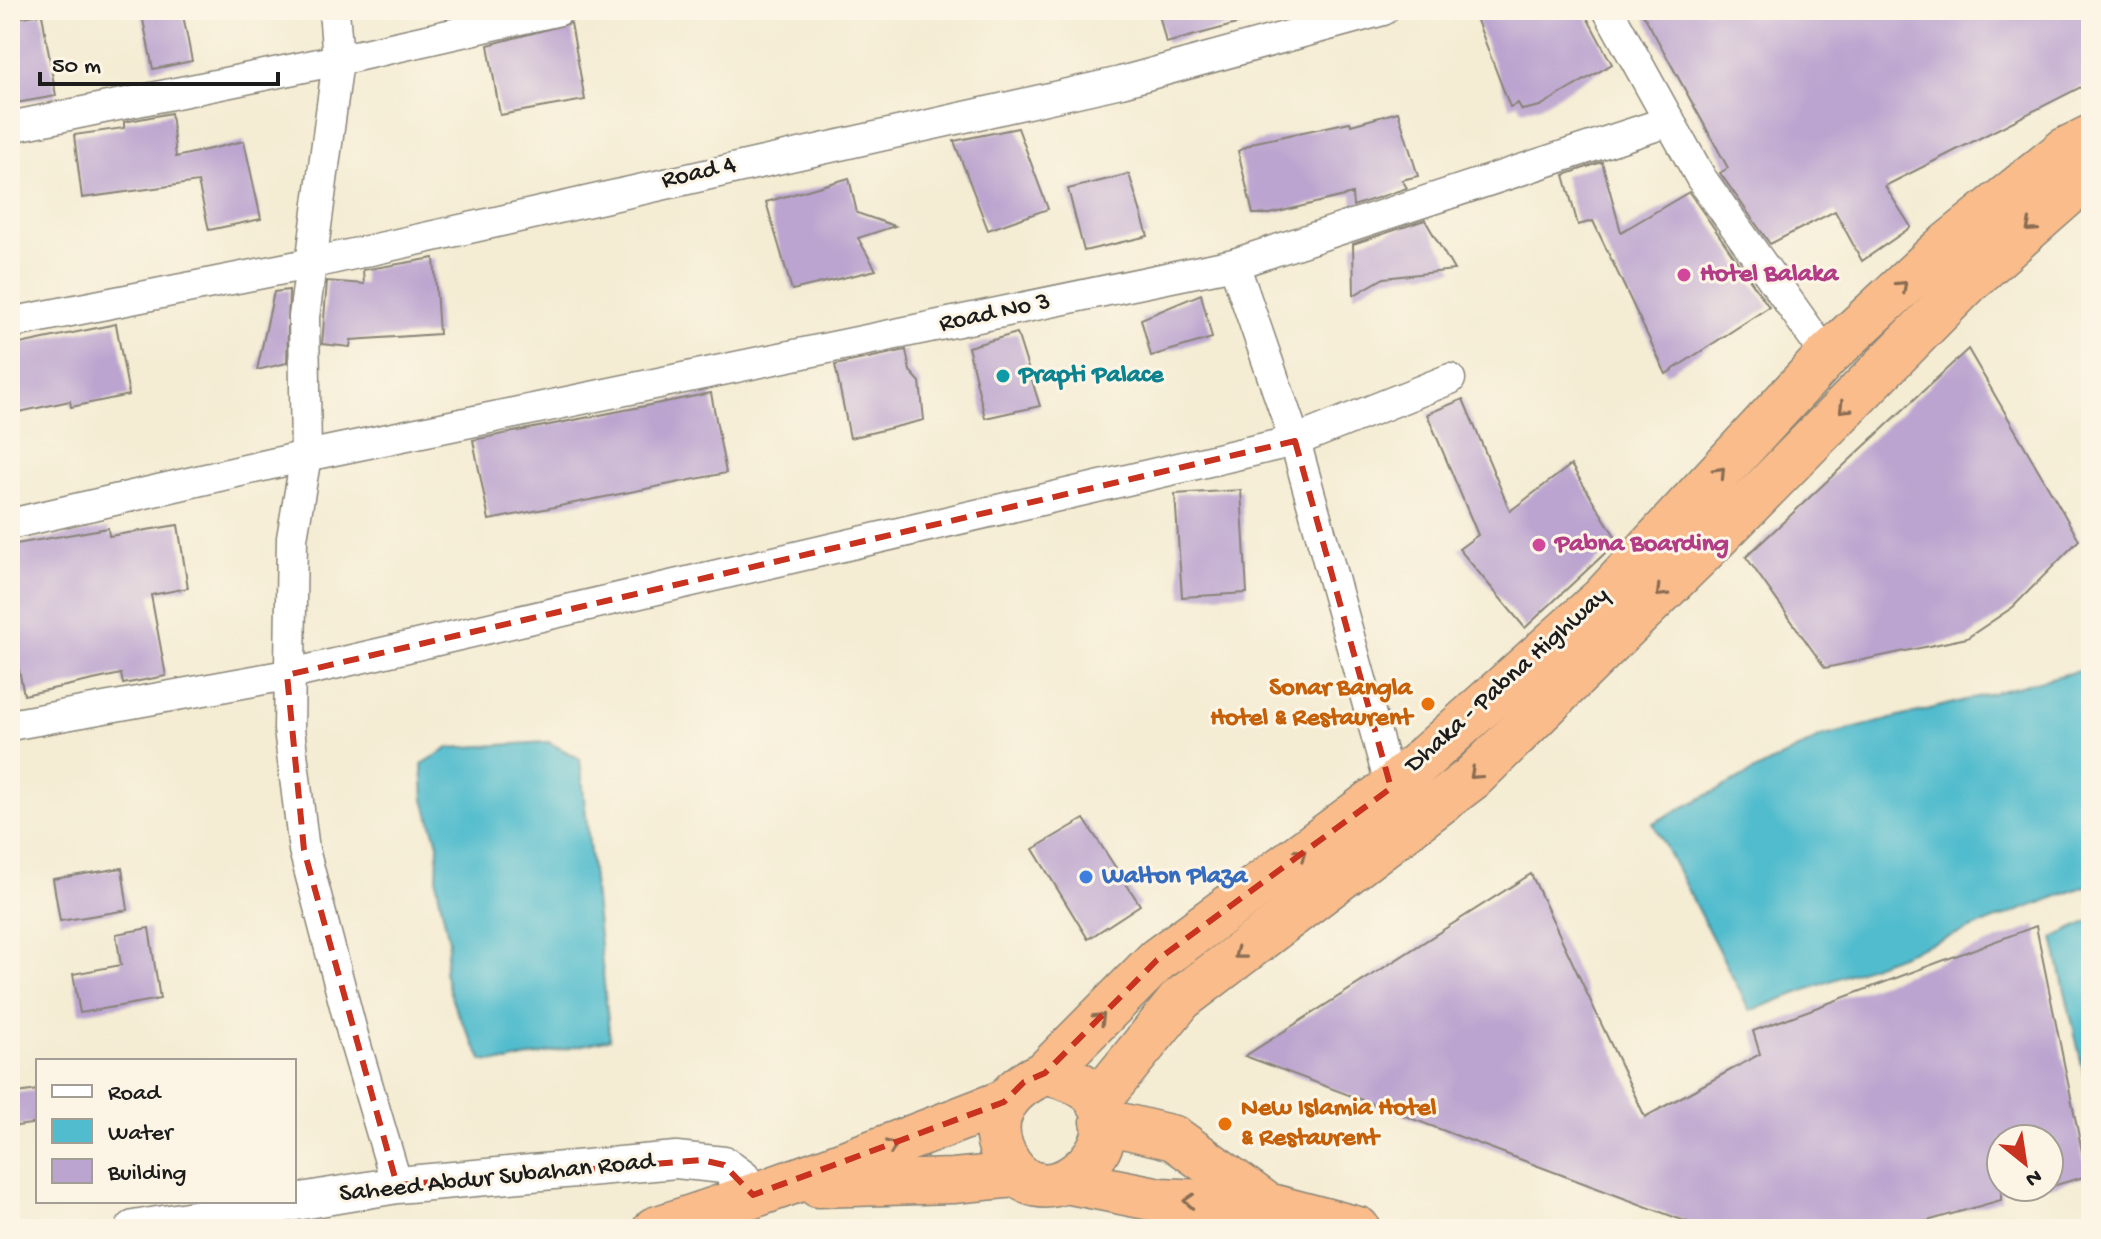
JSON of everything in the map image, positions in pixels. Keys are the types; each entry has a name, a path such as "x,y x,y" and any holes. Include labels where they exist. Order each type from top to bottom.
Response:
{"highway":[{"name":"Dhaka - Pabna Highway","path":"1101,1111 1181,999 1472,778 1692,533 1827,356 1941,250 2082,162"},
{"name":"Dhaka - Pabna Highway","path":"1045,1073 1157,960 1391,788 1602,599 1692,533 1967,283 2082,162"},
{"path":"1157,960 1181,999"},
{"path":"655,1229 773,1190 1004,1102 1024,1082 1045,1073 1071,1077 1090,1090 1101,1111 1105,1128 1098,1156 1084,1173 1070,1182"},
{"path":"1004,1102 996,1128 1004,1156 1015,1175"},
{"path":"1101,1111 1174,1138 1267,1205"},
{"path":"773,1190 1015,1175 1034,1184 1070,1182 1161,1200 1267,1205 1358,1229"}],"street":[{"path":"334,10 338,60 304,317 306,456 292,538 287,675 289,729 304,850 353,1036 397,1185"},
{"path":"10,127 338,60 559,10"},
{"name":"Road 4","path":"10,323 313,263 1121,82 1383,10"},
{"path":"1608,10 1701,178 1827,356"},
{"name":"Road No 3","path":"10,524 306,456 1234,264 1670,121"},
{"path":"1234,264 1295,441 1391,788"},
{"path":"10,725 287,675 1295,441 1450,379"},
{"name":"Saheed Abdur Subahan Road","path":"296,1202 397,1185 562,1168 702,1160 773,1190"},
{"name":"Saheed Abdur Subahan Road","path":"134,1229 289,1203"}],"highlighted area":[{"path":"1295,441 1391,788 1157,960 1045,1073 1024,1082 1004,1102 753,1195 724,1165 702,1160 397,1185 304,850 287,675"}],"water":[{"path":"2091,662 2091,884 1750,1011 1653,823 1821,737 2082,670"},
{"path":"548,742 580,759 610,1039 507,1062 483,1061 455,1008 444,973 449,941 437,885 438,843 424,800 422,764 449,748"},
{"path":"2091,920 2091,1105 2053,938"}],"building":[{"path":"141,10 182,10 192,61 153,69"},
{"path":"1158,10 1258,10 1259,18 1166,43"},
{"path":"1473,10 1583,10 1612,64 1540,106 1522,110 1518,103 1510,107"},
{"path":"1641,10 2091,10 2091,82 1885,186 1911,227 1862,261 1835,211 1770,244 1720,173 1728,168"},
{"path":"42,14 56,96 10,104 10,19"},
{"path":"571,23 585,100 500,115 488,45"},
{"path":"1398,112 1418,176 1402,180 1407,188 1353,206 1352,194 1270,214 1253,214 1238,151 1256,142 1350,122 1351,125"},
{"path":"171,113 176,157 244,141 261,219 209,230 198,182 82,198 74,135 124,128 124,122"},
{"path":"1018,128 1048,209 988,230 954,141"},
{"name":"Hotel Balaka","path":"1602,162 1621,232 1689,192 1769,307 1666,374 1593,221 1578,225 1564,175"},
{"path":"1129,174 1148,236 1084,251 1068,189"},
{"path":"849,178 857,213 895,226 858,238 876,270 792,290 766,202"},
{"path":"1425,220 1454,270 1384,278 1354,295 1353,244"},
{"path":"434,258 439,334 351,340 350,347 322,344 327,281 364,284 363,270"},
{"path":"289,290 287,363 257,370 274,292"},
{"path":"1201,294 1212,338 1151,356 1141,319"},
{"path":"116,324 129,395 71,407 70,401 10,414 10,346"},
{"name":"Prapti Palace","path":"1017,333 1040,406 985,418 968,347"},
{"path":"1968,349 2079,540 2013,607 1967,638 1825,668 1746,557"},
{"path":"906,350 910,371 920,382 924,420 850,438 835,365"},
{"path":"711,393 726,473 489,520 473,440"},
{"name":"Pabna Boarding","path":"1463,399 1510,511 1571,465 1618,541 1525,628 1459,549 1478,535 1427,414"},
{"path":"1241,490 1247,593 1182,597 1175,494"},
{"path":"178,525 188,588 151,595 166,676 123,684 121,674 24,695 10,624 10,545 108,528 109,536"},
{"name":"Walton Plaza","path":"1084,819 1140,905 1088,939 1033,849"},
{"path":"122,868 128,910 60,921 53,879"},
{"path":"1531,874 1645,1117 1760,1054 1753,1031 2036,926 2087,1176 2065,1182 2065,1123 1985,1123 1985,1203 1990,1203 1920,1223 1919,1229 1706,1229 1245,1056"},
{"path":"149,928 160,999 80,1013 73,974 121,965 116,934"},
{"path":"36,1090 36,1123 10,1127 10,1094"}],"place":[{"name":"Hotel Balaka","path":"1684,275"},
{"name":"Prapti Palace","path":"1003,376"},
{"name":"Pabna Boarding","path":"1539,545"},
{"name":"Sonar Bangla Hotel & Restaurent","path":"1428,704"},
{"name":"Walton Plaza","path":"1086,877"},
{"name":"New Islamia Hotel & Restaurent","path":"1225,1124"}]}
